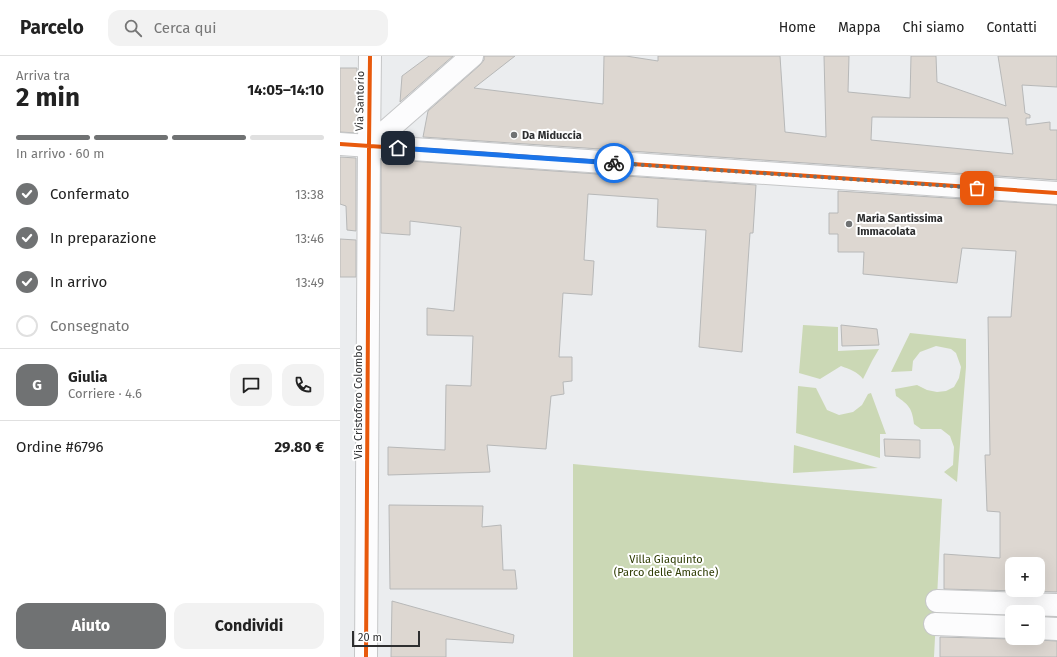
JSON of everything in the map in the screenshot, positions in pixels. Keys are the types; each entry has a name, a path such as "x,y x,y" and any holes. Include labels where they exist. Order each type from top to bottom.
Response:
{"street":[{"name":"Via Santorio","path":"369,146 370,56"},
{"path":"369,146 472,56"},
{"path":"340,144 1057,193"},
{"name":"Via Cristoforo Colombo","path":"366,657 369,146"},
{"path":"937,601 1057,605"},
{"path":"936,624 1005,627"},
{"path":"1045,628 1057,629"}],"green space":[{"path":"803,325 838,327 838,351 879,349 863,379 856,373 841,366 820,379 799,373"},
{"path":"910,333 966,339 966,367 957,482 944,472 953,465 954,447 950,436 941,429 921,429 914,424 911,410 896,396 895,389 917,385 927,390 937,392 946,391 954,387 959,378 961,367 956,353 951,349 936,346 920,352 913,361 912,371 891,372"},
{"path":"798,386 816,388 827,410 839,415 853,412 862,405 868,394 871,393 886,434 880,434 880,458 796,433"},
{"path":"794,445 878,468 793,473"},
{"name":"Villa Giaquinto (Parco delle Amache)","path":"573,464 942,499 934,657 573,657"}],"building":[{"path":"429,56 453,56 400,102 402,76"},
{"path":"484,56 515,56 474,88 603,104 604,56 626,56 658,61 658,56 780,56 785,132 826,137 824,56 849,56 848,92 910,98 911,56 936,56 937,82 1006,106 998,56 1057,56 1057,87 1022,85 1025,113 1030,115 1030,118 1026,118 1026,125 1050,122 1050,130 1057,130 1057,180 423,137 428,111 484,60","holes":["872,117 1008,118 1013,154 871,140"]},
{"path":"340,68 357,68 357,133 340,132"},
{"path":"340,157 356,158 356,231 347,230 346,206 340,204"},
{"path":"381,159 756,185 753,233 750,233 742,352 699,347 706,230 657,227 658,199 588,194 584,260 594,261 592,295 563,293 559,357 572,357 572,381 563,382 564,394 551,396 546,449 487,445 490,472 388,475 388,447 445,450 446,385 471,386 473,336 427,335 427,308 454,311 461,227 410,221 410,235 381,233"},
{"path":"838,191 1057,205 1057,592 1045,592 1045,557 1005,557 1005,591 944,589 944,554 1000,558 1000,512 987,511 985,455 990,455 988,317 1011,317 1016,251 962,248 957,283 863,274 864,252 838,252 838,234 829,234 829,213 838,213"},
{"path":"340,239 356,240 356,277 340,277"},
{"path":"841,325 877,329 879,345 842,346"},
{"path":"884,439 920,440 920,458 885,456"},
{"path":"389,505 483,506 482,527 501,525 503,570 515,570 517,589 390,589"},
{"path":"392,601 514,635 513,643 446,639 446,657 391,657"},
{"path":"940,637 1005,639 1005,645 1045,645 1045,640 1057,641 1057,657 940,657"}],"cycle path":[{"path":"366,657 370,56"},
{"path":"340,144 1057,193"}],"way so far":[{"path":"614,163 977,188"}],"place":[{"name":"Da Miduccia","path":"514,135"},
{"name":"Maria Santissima Immacolata","path":"849,224"}],"route":[{"path":"398,148 614,163"}]}
